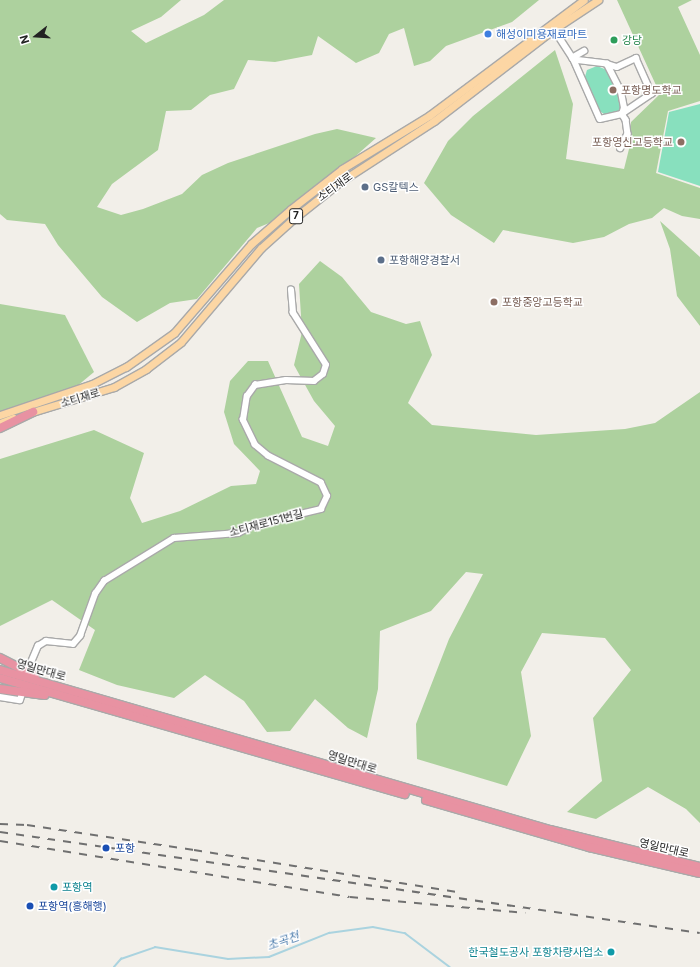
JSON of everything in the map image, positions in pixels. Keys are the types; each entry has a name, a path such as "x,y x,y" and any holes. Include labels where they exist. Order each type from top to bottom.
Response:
{"highway":[{"path":"0,428 33,412"},
{"path":"0,658 54,686"},
{"name":"영일만대로","path":"0,670 550,830 700,867"},
{"name":"영일만대로","path":"0,678 582,845 700,873"},
{"path":"0,689 75,700"}],"main road":[{"name":"소티재로","path":"0,415 92,384 126,367 174,333 252,244 291,209 342,169 430,115 584,0"},
{"name":"소티재로","path":"0,423 114,387 146,369 181,342 261,248 292,220 340,182 434,121 554,29 598,0"}],"street":[{"path":"554,29 573,59 600,119 622,114 652,94 636,58 616,67 607,64 573,59"},
{"path":"573,59 584,51"},
{"path":"607,64 621,92 624,108 622,114"},
{"path":"621,148 628,134 626,120 622,114"},
{"name":"소티재로151번길","path":"29,667 38,646 46,641 73,644 80,636 95,594 104,581 174,538 238,533 254,525 321,509 327,496 321,484 264,453 248,434 244,420 247,396 255,385 286,380 314,381 323,374 326,364 293,313 290,290"},
{"path":"0,697 20,700 22,694"}],"green space":[{"path":"0,0 181,0 161,17 131,31 146,43 204,15 224,0 539,0 512,22 446,46 430,61 414,66 404,28 389,34 379,53 356,63 318,36 312,55 275,62 248,60 234,89 210,95 191,110 166,111 158,150 112,184 97,207 121,215 143,209 182,194 202,175 228,163 315,134 337,129 376,138 289,215 257,228 197,299 170,303 137,322 102,297 58,245 45,224 7,220 0,214"},
{"path":"617,0 692,0 678,7 700,55 700,101 668,111 656,173 700,188 700,219 682,216 664,208 652,218 629,224 604,237 573,243 503,230 494,243 451,215 424,183 448,141 473,116 555,50 573,104 566,159 624,169 630,145 631,122 660,94"},
{"path":"597,66 607,70 620,95 621,108 615,115 607,116 598,110 584,80 587,70"},
{"name":"포항영신고등학교","path":"700,104 700,186 658,172 669,112"},
{"path":"660,221 700,257 700,326 677,296 670,249"},
{"path":"320,261 342,277 371,312 406,324 420,321 432,355 408,403 432,425 536,435 625,429 655,423 700,392 700,823 686,809 648,787 596,819 567,812 602,781 593,718 631,670 605,638 542,633 521,672 531,736 507,786 417,759 416,724 449,639 483,574 466,572 431,611 380,631 378,689 367,738 348,728 315,699 290,731 267,732 244,701 205,675 174,698 117,685 79,670 95,630 52,600 0,626 0,459 94,430 144,453 130,498 142,523 180,511 231,486 256,484 260,471 234,444 224,412 230,381 248,361 268,361 302,437 328,446 335,426 314,401 294,365 302,332 299,284"},
{"path":"0,304 65,315 94,372 76,387 0,415"}],"waterway":[{"name":"초곡천","path":"114,967 121,959 155,947 228,959 269,957 329,933 373,927 405,933 450,967"}],"railway":[{"path":"0,824 27,825 462,893"},
{"path":"0,832 700,933"},
{"path":"0,841 350,897 525,913"}],"place":[{"name":"해성이미용재료마트","path":"488,34"},
{"name":"강당","path":"614,40"},
{"name":"포항명도학교","path":"613,90"},
{"name":"포항영신고등학교","path":"681,142"},
{"name":"GS칼텍스","path":"365,187"},
{"name":"포항해양경찰서","path":"381,260"},
{"name":"포항중앙고등학교","path":"494,302"},
{"name":"포항","path":"106,848"},
{"name":"포항역","path":"54,887"},
{"name":"포항역(흥해행)","path":"30,906"},
{"name":"한국철도공사 포항차량사업소","path":"611,952"}]}
